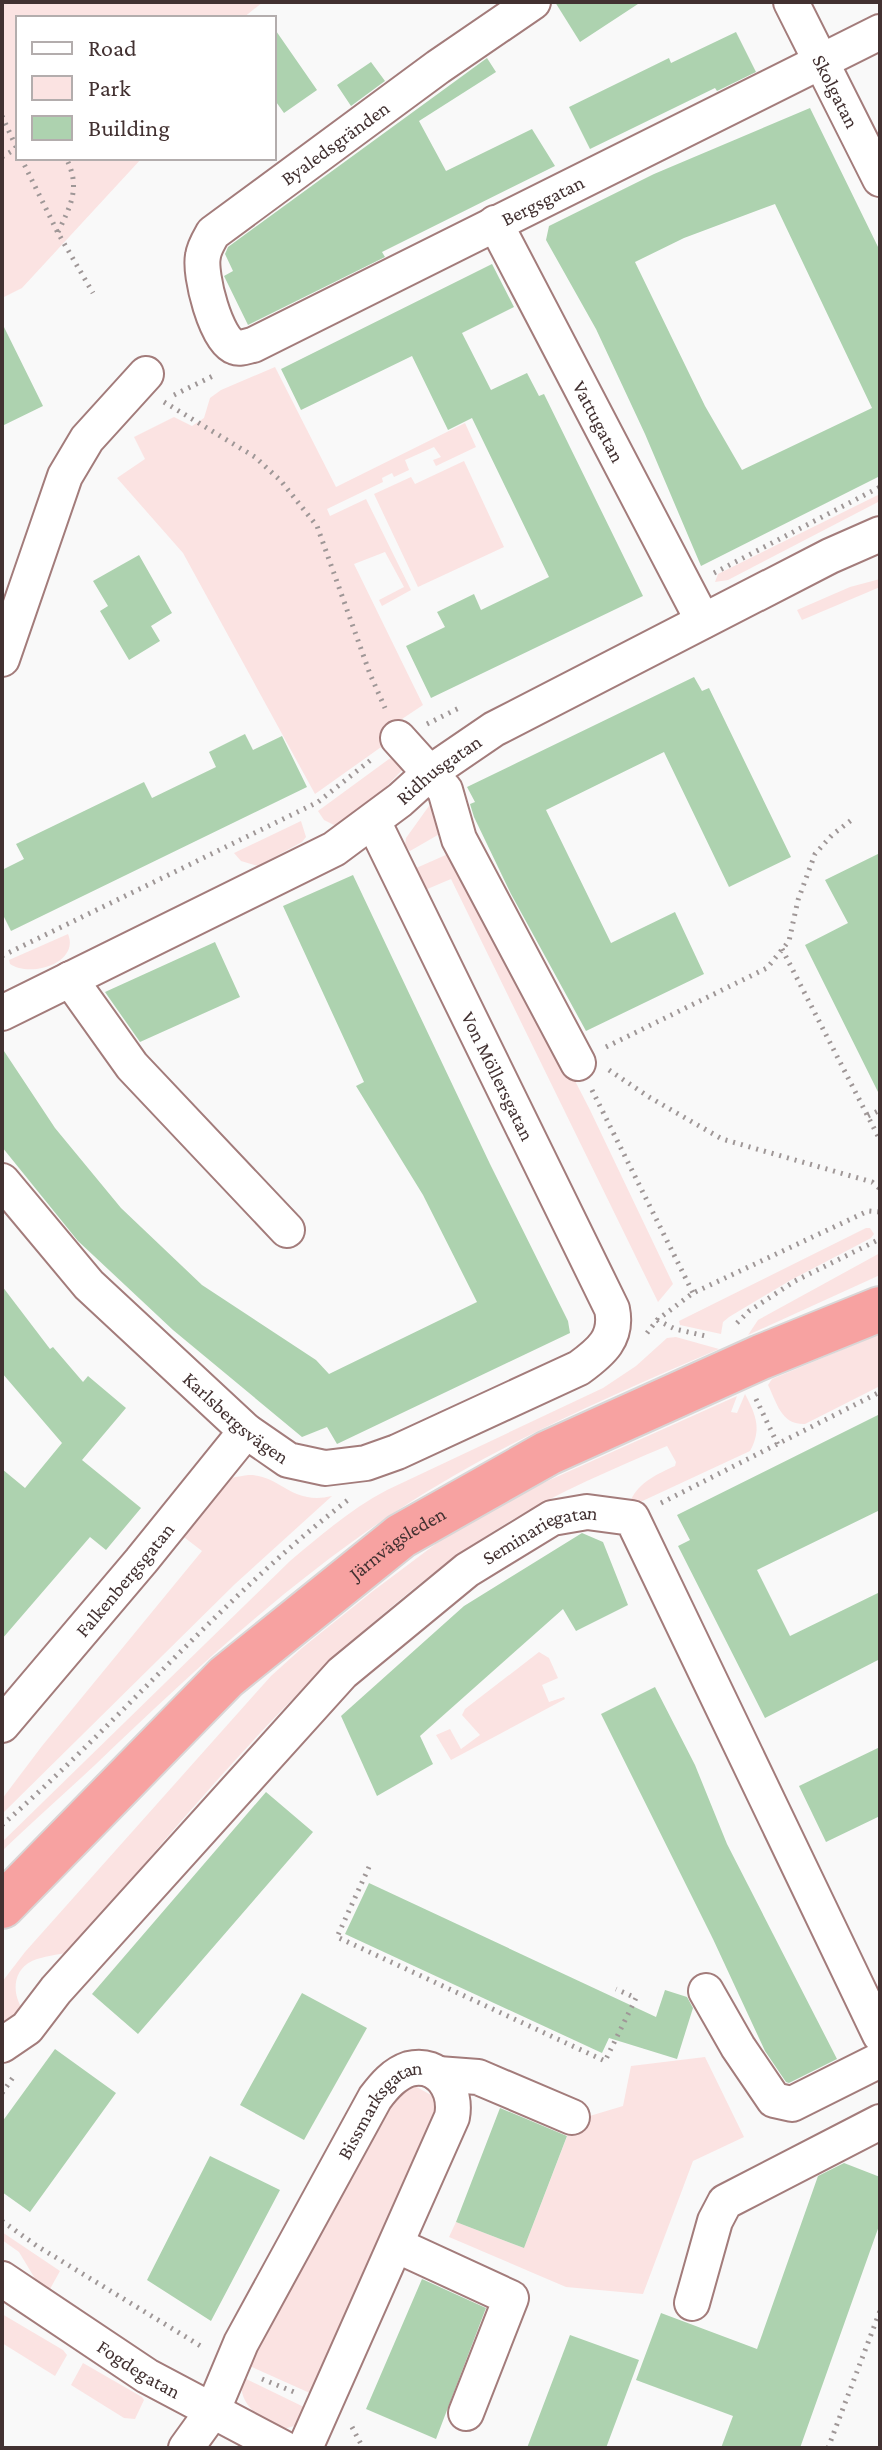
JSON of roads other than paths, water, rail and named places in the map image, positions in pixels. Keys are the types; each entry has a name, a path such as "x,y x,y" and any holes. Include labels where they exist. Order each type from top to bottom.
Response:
{"highway":[{"name":"Järnvägsleden","path":"2,1906 226,1677 401,1536 548,1453 761,1357 880,1309"}],"street":[{"name":"Byaledsgränden","path":"214,319 202,272 203,254 213,233 438,67 533,2"},
{"name":"Skolgatan","path":"791,2 880,179"},
{"name":"Bergsgatan","path":"214,319 230,345 237,348 253,345 880,32"},
{"name":"Vattugatan","path":"495,223 703,621"},
{"path":"2,659 65,476 87,439 154,387"},
{"name":"Ridhusgatan","path":"5,1003 70,979 329,851 373,821 431,772 494,729 830,556 880,534"},
{"path":"398,738 445,790 459,839 583,1059"},
{"name":"Von Möllersgatan","path":"373,821 627,1338"},
{"path":"70,979 132,1066 287,1230"},
{"name":"Karlsbergsvägen","path":"2,1181 89,1285 246,1431 288,1460 325,1468 366,1463 397,1452 565,1374 627,1338"},
{"name":"Falkenbergsgatan","path":"2,1725 246,1431"},
{"name":"Seminariegatan","path":"2,2045 27,2028 56,1990 342,1673 467,1570 552,1518 587,1512 632,1518 880,2035"},
{"path":"706,1991 738,2047 774,2100 792,2104 880,2060"},
{"name":"Bissmarksgatan","path":"186,2448 212,2412 232,2362 375,2098 398,2074 413,2068 438,2074 453,2093 455,2104 452,2117 305,2448"},
{"path":"438,2074 478,2077 572,2117"},
{"path":"692,2303 715,2221 725,2202 880,2122"},
{"path":"396,2245 511,2298 466,2413"},
{"name":"Fogdegatan","path":"2,2279 147,2376 283,2448"}]}
